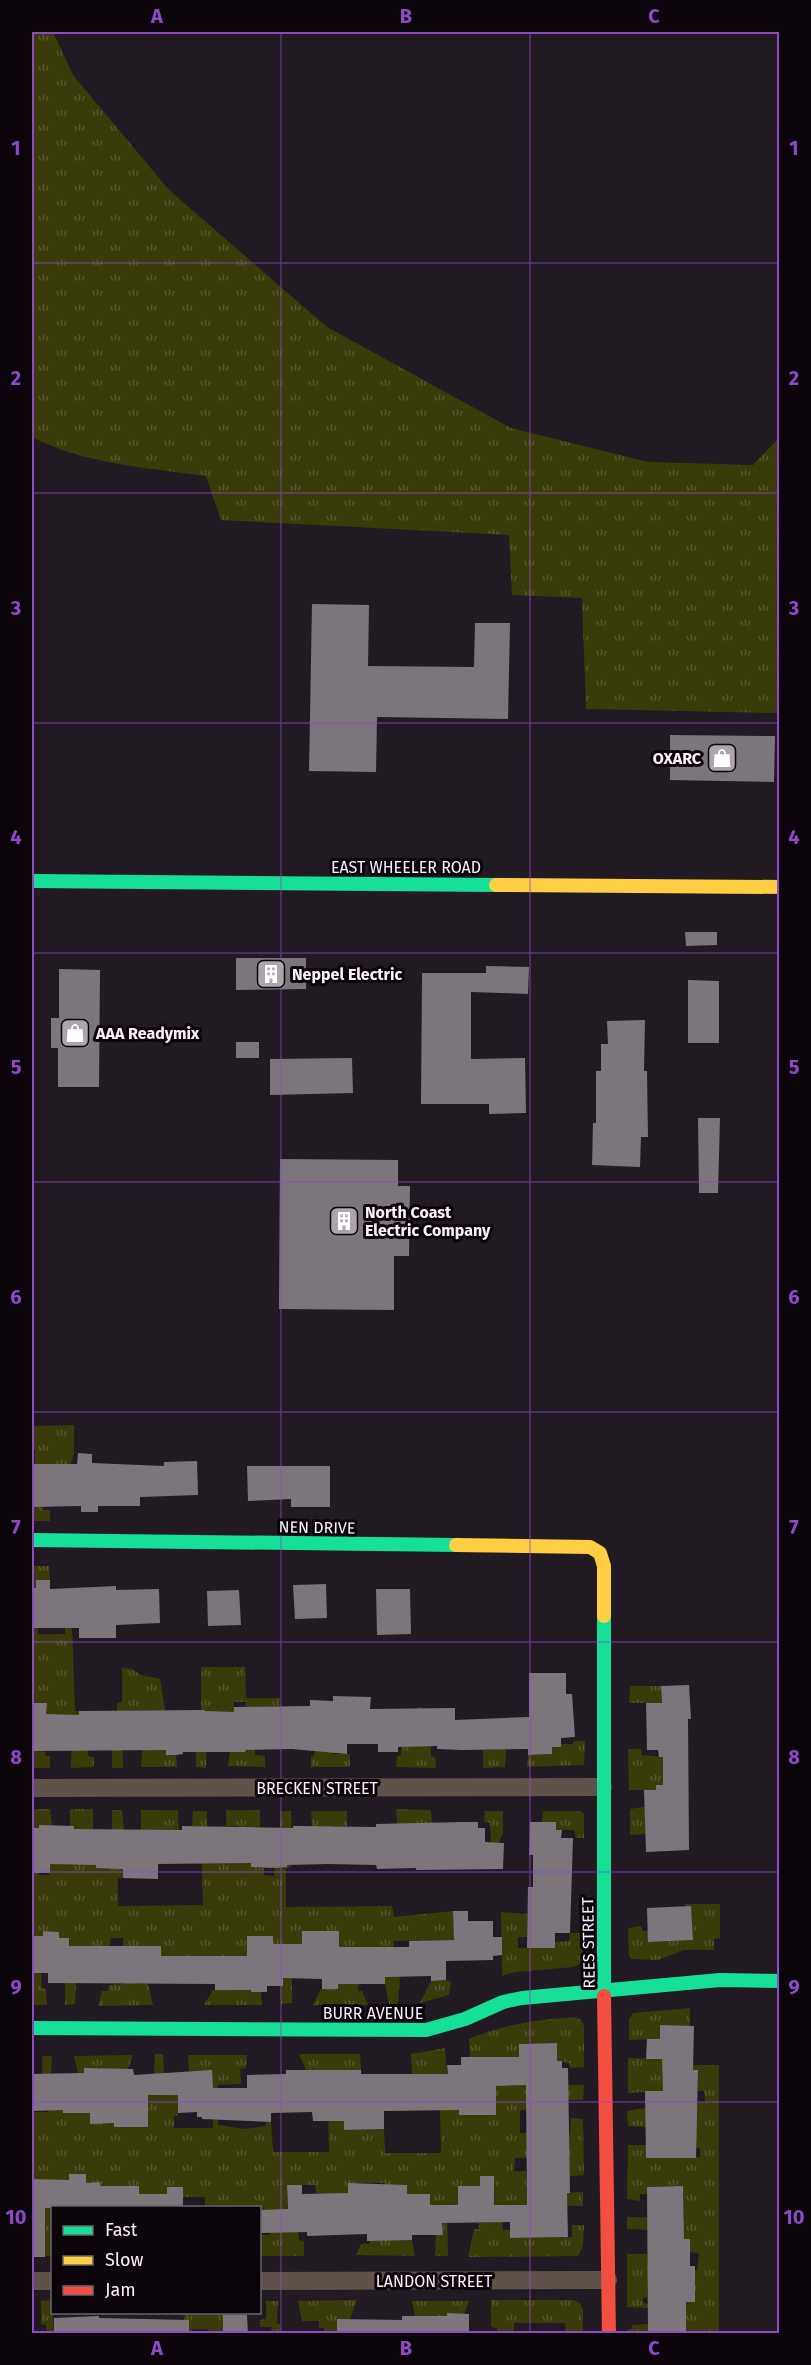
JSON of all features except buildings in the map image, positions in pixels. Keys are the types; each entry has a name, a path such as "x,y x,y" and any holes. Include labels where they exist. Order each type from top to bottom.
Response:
{"street":[{"name":"EAST WHEELER ROAD","path":"32,881 780,887"},
{"name":"NEN DRIVE","path":"32,1540 590,1547 600,1553"},
{"name":"REES STREET","path":"600,1553 604,1566 603,1787 609,2334"},
{"name":"BRECKEN STREET","path":"32,1788 603,1787"},
{"name":"BURR AVENUE","path":"32,2028 426,2030 465,2019 503,2002 522,1998 720,1980 780,1981"},
{"name":"LANDON STREET","path":"261,2281 608,2280"},
{"path":"32,2281 51,2281"}],"green space":[{"path":"32,32 53,32 73,75 169,190 327,327 511,428 648,462 753,465 779,438 779,713 586,709 582,598 512,595 509,535 221,520 206,476 117,464 73,453 32,437"},
{"path":"74,1425 74,1453 71,1464 37,1464 43,1510 50,1510 50,1521 32,1521 35,1450 32,1449 32,1426"},
{"path":"32,1566 49,1566 50,1580 36,1580 38,1634 65,1634 65,1628 72,1628 75,1711 79,1711 78,1749 88,1749 88,1756 94,1757 94,1767 71,1768 73,1715 46,1714 46,1703 37,1704 36,1751 46,1752 45,1756 50,1756 50,1768 32,1768 34,1697 32,1697"},
{"path":"201,1667 245,1667 246,1698 280,1698 280,1706 251,1707 255,1755 265,1756 265,1767 228,1766 230,1752 245,1752 246,1702 234,1702 234,1712 208,1712 206,1768 196,1767 196,1747 205,1710 201,1710"},
{"path":"122,1668 132,1669 141,1675 160,1679 165,1710 166,1754 176,1755 177,1767 141,1767 143,1735 159,1710 122,1711 123,1768 112,1768 112,1749 117,1749 117,1703 122,1702"},
{"path":"630,1686 661,1686 662,1703 629,1703"},
{"path":"421,1707 421,1731 431,1740 431,1756 435,1757 436,1768 396,1767 397,1756 401,1755 401,1747 418,1738 417,1708"},
{"path":"333,1711 333,1754 350,1754 350,1767 311,1767 311,1756 314,1756 314,1751 317,1751"},
{"path":"574,1741 585,1741 584,1765 527,1767 528,1755 552,1754 552,1747 573,1744"},
{"path":"506,1749 505,1767 483,1768 483,1750"},
{"path":"628,1749 641,1749 642,1755 664,1757 676,1774 663,1774 663,1785 656,1785 656,1790 629,1790"},
{"path":"644,1807 663,1832 630,1835 630,1809"},
{"path":"32,1809 50,1809 52,1825 39,1826 39,1875 49,1875 50,1864 73,1864 74,1826 70,1826 70,1809 93,1809 93,1829 81,1829 80,1855 96,1856 96,1868 105,1868 112,1833 112,1810 122,1810 123,1878 118,1878 118,1906 203,1905 201,1845 197,1844 198,1826 192,1826 193,1811 207,1811 208,1863 245,1863 237,1826 226,1826 226,1810 260,1810 260,1827 253,1827 251,1867 264,1868 264,1875 274,1876 275,1866 287,1867 289,1829 280,1828 280,1811 291,1811 293,1865 286,1869 286,1907 392,1906 394,1917 453,1911 454,1940 394,1941 393,1963 400,1977 398,2004 389,2004 385,1984 385,1947 348,1947 347,1984 359,1984 358,1991 362,1991 368,2005 313,2005 321,1989 338,1989 339,1932 303,1931 302,1962 292,1962 292,2003 281,2004 282,1944 273,1944 273,1936 247,1937 248,1982 261,1992 262,2005 204,2005 213,1990 229,1990 233,1987 232,1956 196,1956 186,1967 187,1984 176,1984 161,1956 161,1946 149,1946 137,1956 137,1984 148,1984 153,2005 98,2006 102,1991 108,1991 109,1985 123,1984 123,1938 111,1938 110,1946 77,1965 75,2004 65,2005 65,1983 69,1983 69,1938 59,1938 59,1932 43,1931 43,1936 32,1936"},
{"path":"396,1809 431,1810 432,1823 397,1824"},
{"path":"141,1810 178,1810 179,1834 141,1830"},
{"path":"311,1811 347,1811 347,1826 333,1826 332,1857 313,1836"},
{"path":"485,1811 503,1811 503,1834 498,1843 491,1843 490,1823 484,1822"},
{"path":"543,1811 580,1811 584,1814 584,1838 576,1838 574,1830 556,1830 556,1822 542,1822"},
{"path":"685,1904 720,1904 720,1938 714,1939 714,1950 684,1950 658,1960 632,1959 629,1956 628,1928 641,1926 643,1931 648,1931 649,1942 693,1940 691,1907 685,1907"},
{"path":"501,1912 527,1914 527,1937 518,1937 518,1948 555,1948 555,1942 569,1941 570,1933 583,1933 584,1953 581,1961 574,1967 515,1972 502,1976"},
{"path":"32,1973 41,1973 42,1988 46,1989 47,2005 32,2005"},
{"path":"431,1981 451,1982 449,1995 420,2003"},
{"path":"690,2008 690,2026 660,2025 660,2039 629,2040 629,2019 633,2013"},
{"path":"574,2017 580,2019 584,2026 584,2067 570,2068 569,2063 557,2061 556,2043 519,2044 519,2085 584,2085 583,2100 567,2100 520,2111 520,2133 570,2134 571,2118 583,2119 584,2175 570,2176 569,2158 515,2158 514,2171 526,2171 527,2194 583,2192 583,2206 501,2206 503,2230 510,2230 511,2238 572,2237 572,2225 584,2225 583,2246 578,2256 468,2257 474,2229 480,2229 478,2223 495,2222 494,2176 480,2186 458,2186 458,2205 447,2205 448,2256 435,2256 436,2235 443,2234 442,2216 430,2216 430,2194 407,2194 406,2185 396,2185 396,2240 412,2240 415,2256 356,2255 361,2244 385,2240 385,2183 349,2183 348,2214 326,2194 316,2193 315,2185 287,2185 288,2232 298,2232 299,2240 304,2241 304,2256 261,2256 261,2235 270,2235 270,2210 261,2210 261,2206 205,2206 205,2197 183,2197 183,2187 167,2187 167,2206 157,2206 157,2194 139,2194 138,2186 122,2186 122,2191 100,2206 100,2183 86,2183 86,2174 64,2189 55,2206 51,2206 51,2256 32,2256 32,2238 44,2238 45,2180 32,2179 32,2112 48,2112 49,2094 42,2081 42,2056 52,2056 51,2074 63,2089 63,2113 90,2113 90,2123 102,2123 101,2068 84,2068 84,2073 78,2073 74,2056 133,2055 128,2069 113,2069 114,2127 148,2127 148,2095 159,2095 154,2074 155,2054 163,2054 164,2073 178,2094 178,2116 174,2116 174,2128 213,2128 212,2071 189,2071 188,2055 247,2055 246,2068 240,2069 241,2084 218,2085 218,2125 245,2129 266,2126 266,2122 271,2122 273,2152 329,2152 328,2110 344,2115 344,2130 384,2129 385,2153 441,2153 439,2074 412,2074 411,2054 445,2048 448,2084 459,2084 459,2115 496,2115 496,2057 470,2057 469,2039 520,2023"},
{"path":"299,2054 360,2054 361,2070 343,2071 327,2088 327,2070 306,2070"},
{"path":"628,2058 669,2059 670,2065 719,2065 719,2333 627,2334 627,2330 631,2329 632,2325 648,2324 648,2331 686,2331 686,2302 695,2301 695,2292 686,2292 686,2280 648,2280 647,2297 643,2298 643,2303 648,2304 648,2308 627,2307 627,2254 647,2254 647,2261 653,2261 654,2270 697,2270 699,2253 690,2252 690,2239 668,2239 652,2230 627,2229 627,2217 684,2218 683,2186 647,2187 647,2194 640,2194 640,2201 627,2199 628,2145 646,2145 646,2158 700,2157 700,2149 646,2127 628,2126 627,2111 646,2108 697,2112 697,2102 705,2102 704,2091 698,2091 698,2070 663,2071 663,2091 628,2093"},
{"path":"51,2300 54,2333 47,2333 46,2325 41,2324 41,2301"},
{"path":"357,2300 350,2319 337,2319 337,2334 324,2333 324,2328 319,2328 319,2321 302,2321 298,2301"},
{"path":"491,2300 573,2300 580,2303 583,2310 583,2333 566,2333 565,2323 514,2323 514,2333 497,2333 497,2328 491,2327"},
{"path":"266,2301 278,2301 277,2323 280,2324 280,2333 272,2333 271,2327 260,2327 260,2320 266,2319"},
{"path":"412,2301 469,2301 464,2314 448,2313 447,2334 415,2316"},
{"path":"185,2314 243,2314 223,2315 223,2333 208,2333 208,2329 192,2329 192,2333 189,2333 184,2320"}],"traffic: fast":[{"path":"32,881 496,885"},
{"path":"32,1540 456,1545"},
{"path":"604,1616 604,1996"},
{"path":"32,2028 426,2030 465,2019 503,2002 522,1998 720,1980 780,1981"}],"traffic: slow":[{"path":"496,885 780,887"},
{"path":"456,1545 590,1547 600,1553 604,1566 604,1616"}],"traffic: jam":[{"path":"604,1996 609,2334"}],"place":[{"name":"OXARC","path":"722,758"},
{"name":"Neppel Electric","path":"271,974"},
{"name":"AAA Readymix","path":"75,1033"},
{"name":"North Coast Electric Company","path":"344,1221"}]}
